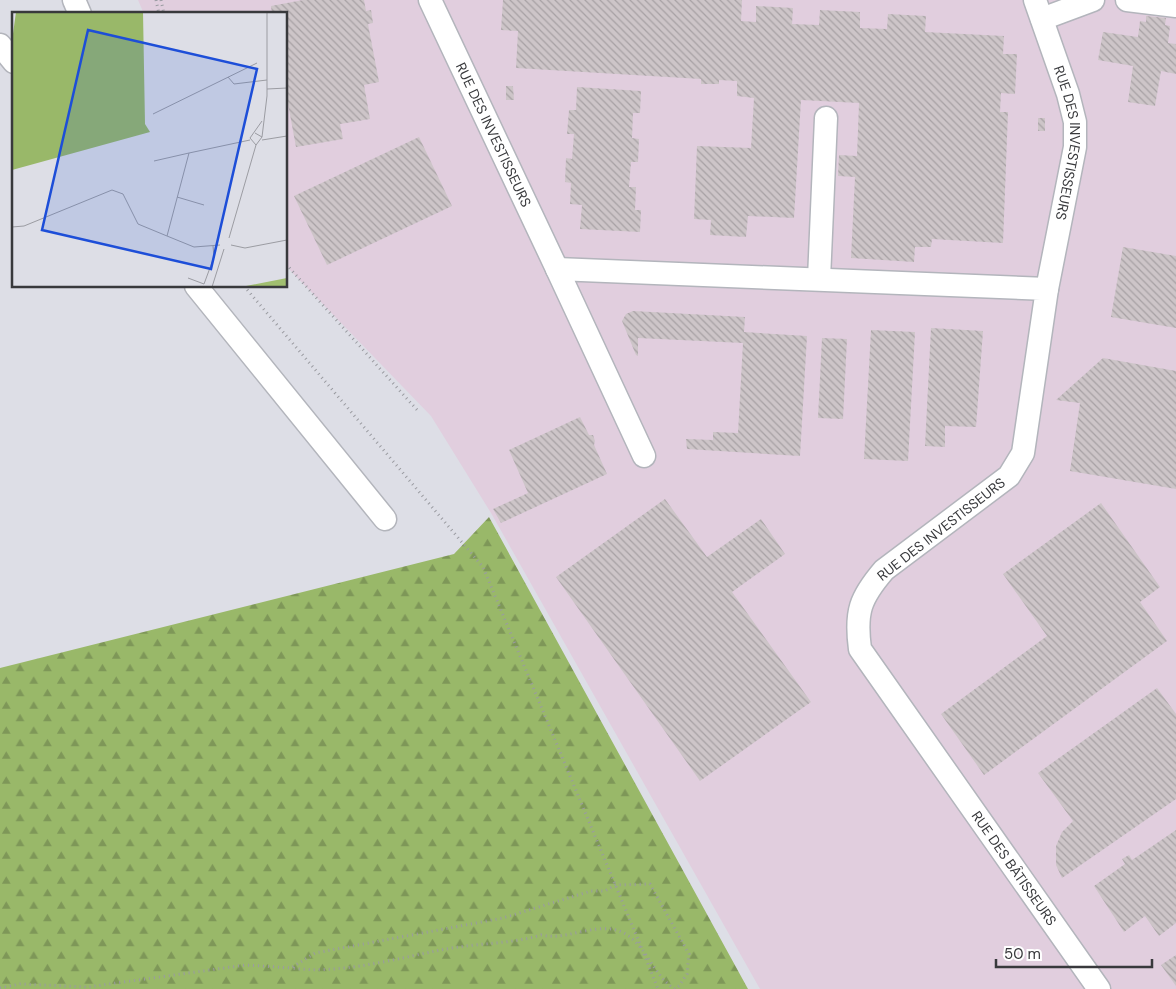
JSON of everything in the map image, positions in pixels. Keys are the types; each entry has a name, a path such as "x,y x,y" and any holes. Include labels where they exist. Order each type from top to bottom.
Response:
{"lane":[{"path":"74,0 79,12"},
{"name":"RUE DES INVESTISSEURS","path":"430,0 644,456"},
{"path":"1039,9 1093,0"},
{"path":"1127,0 1176,6"},
{"name":"RUE DES INVESTISSEURS","path":"964,798 860,649 857,628 859,607 869,587 884,570 1009,476 1023,453 1047,288 1075,146 1074,122 1068,94 1039,9"},
{"path":"0,45 12,60"},
{"path":"819,279 826,118"},
{"path":"557,269 1047,288"},
{"path":"198,288 385,519"},
{"name":"RUE DES BÂTISSEURS","path":"964,798 1099,989"}],"path":[{"path":"288,266 418,411"},
{"path":"246,288 483,567 658,989"},
{"path":"0,988 88,987 246,965 314,971 541,935 551,937 603,928 630,937 664,982 675,989 687,974 689,954 650,884 615,885 605,891 592,891 503,918 315,953 291,968"}],"shaded area":[{"path":"138,0 1176,0 1176,989 760,989 491,513 431,416 288,268 288,12 143,12"}],"green space":[{"path":"489,517 748,989 0,989 0,668 454,554"}],"building":[{"path":"303,0 364,0 366,11 371,10 373,23 368,24 379,82 364,85 370,119 340,124 343,139 296,147 288,104 288,12 272,12 271,6"},
{"path":"503,0 742,0 741,21 756,22 756,6 793,8 792,24 819,25 820,10 860,12 860,28 887,29 888,14 926,16 925,32 1004,36 1003,54 1017,54 1015,94 1001,93 1000,112 1008,112 1003,243 932,239 931,247 915,247 914,262 851,258 855,177 838,176 839,155 857,156 859,103 801,100 794,218 748,216 746,237 710,235 711,220 694,219 697,146 751,148 754,98 737,96 737,81 719,80 719,84 701,84 701,79 516,68 518,31 501,30"},
{"path":"1146,16 1166,18 1165,25 1170,26 1168,43 1176,44 1176,74 1161,71 1155,106 1128,102 1133,66 1098,60 1103,32 1138,37 1140,21 1146,22"},
{"path":"506,86 513,86 514,100 506,100"},
{"path":"577,87 641,91 640,113 633,113 632,138 639,139 638,162 631,162 629,187 636,187 635,210 641,210 640,232 580,229 582,205 570,204 571,183 565,182 566,158 572,159 574,134 567,134 569,110 576,110"},
{"path":"1038,118 1045,118 1045,131 1038,131"},
{"path":"419,137 452,206 327,265 294,196"},
{"path":"1123,247 1176,256 1176,328 1111,317"},
{"path":"633,311 745,317 744,332 807,336 800,456 687,449 686,439 713,440 713,432 738,433 743,343 638,338 638,356 622,321 626,314"},
{"path":"931,328 983,331 976,427 945,426 945,447 925,446"},
{"path":"871,330 915,332 908,461 864,459"},
{"path":"822,338 847,339 843,419 818,418"},
{"path":"1103,358 1176,371 1176,489 1070,471 1080,403 1056,400"},
{"path":"580,417 589,435 593,435 594,445 607,474 501,523 493,509 528,493 509,450"},
{"path":"665,499 707,557 761,519 785,554 732,592 811,702 700,781 556,577"},
{"path":"1101,503 1160,587 1140,602 1167,641 984,775 941,714 1047,636 1003,574"},
{"path":"1157,688 1176,714 1176,799 1062,878 1056,865 1056,846 1062,832 1073,821 1038,773"},
{"path":"1176,830 1176,923 1159,936 1145,916 1124,932 1094,886 1125,864 1122,859 1129,855 1132,860"},
{"path":"1176,955 1176,986 1161,965"}]}
